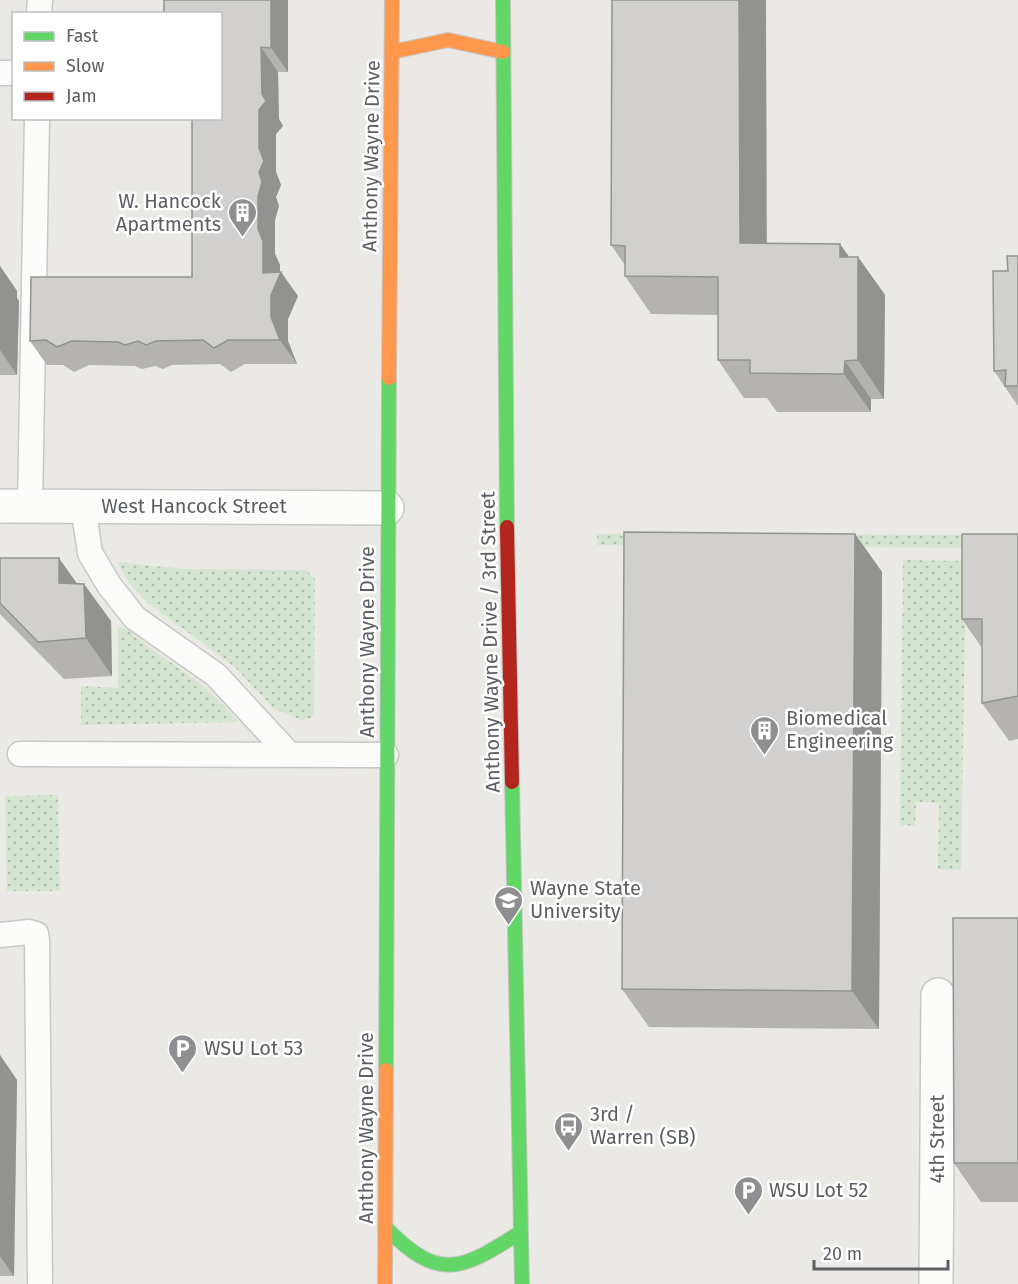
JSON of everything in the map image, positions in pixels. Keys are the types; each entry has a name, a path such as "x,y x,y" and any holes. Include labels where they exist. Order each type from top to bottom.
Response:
{"street":[{"name":"Anthony Wayne Drive","path":"385,1284 387,508 392,0"},
{"name":"Anthony Wayne Drive / 3rd Street","path":"503,0 507,511 522,1284"},
{"path":"392,52 448,40 503,52"},
{"name":"West Hancock Street","path":"15,506 387,508"},
{"name":"4th Street","path":"936,1284 938,995"},
{"path":"385,1227 419,1258 435,1265 455,1266 474,1261 521,1232"}],"lane":[{"path":"15,506 37,120"},
{"path":"83,506 90,553 109,585 135,618 216,675 289,754"},
{"path":"20,754 386,755"},
{"path":"0,935 29,932 36,934 37,940 40,1284"}],"green space":[{"path":"597,534 1018,535 983,548 597,545"},
{"path":"903,560 966,561 961,870 938,869 939,803 916,802 915,826 900,825"},
{"path":"117,562 183,569 306,570 315,579 314,712 311,718 302,720 273,708 235,667 148,603 131,585"},
{"path":"118,627 130,632 205,688 238,722 81,725 81,686 118,688"},
{"path":"58,795 60,891 7,891 5,796"}],"building":[{"path":"164,0 271,0 271,48 261,47 262,94 266,101 259,110 259,148 264,161 259,172 262,182 258,196 258,229 263,241 263,273 281,272 271,295 271,317 280,340 228,340 214,348 203,340 156,341 146,345 138,341 125,345 118,342 72,341 57,347 46,340 30,341 31,277 192,277 192,120 222,120 222,12 164,12"},
{"path":"612,0 739,0 740,243 840,244 840,257 858,257 858,360 845,361 844,374 750,373 750,360 718,360 718,277 625,276 625,246 611,245"},
{"path":"1007,256 1018,256 1018,386 1005,386 1006,370 994,371 993,271 1008,271"},
{"name":"Biomedical Engineering","path":"624,532 855,534 852,991 622,989"},
{"path":"962,534 1018,534 1018,696 982,703 982,619 962,619"},
{"path":"0,558 59,558 59,583 84,584 86,638 38,642 0,603"},
{"path":"953,918 1018,918 1018,1163 954,1163"}],"traffic: fast":[{"path":"503,0 507,527"},
{"path":"386,1070 389,378"},
{"path":"512,782 522,1284"},
{"path":"385,1227 421,1257 436,1263 451,1265 482,1255 521,1232"}],"traffic: slow":[{"path":"389,378 392,0"},
{"path":"392,52 448,40 503,52"},
{"path":"385,1284 386,1070"}],"traffic: jam":[{"path":"507,527 512,782"}],"place":[{"name":"W. Hancock Apartments","path":"242,238"},
{"name":"Biomedical Engineering","path":"765,756"},
{"name":"Wayne State University","path":"509,926"},
{"name":"WSU Lot 53","path":"183,1074"},
{"name":"3rd / Warren (SB)","path":"569,1152"},
{"name":"WSU Lot 52","path":"748,1216"}]}
